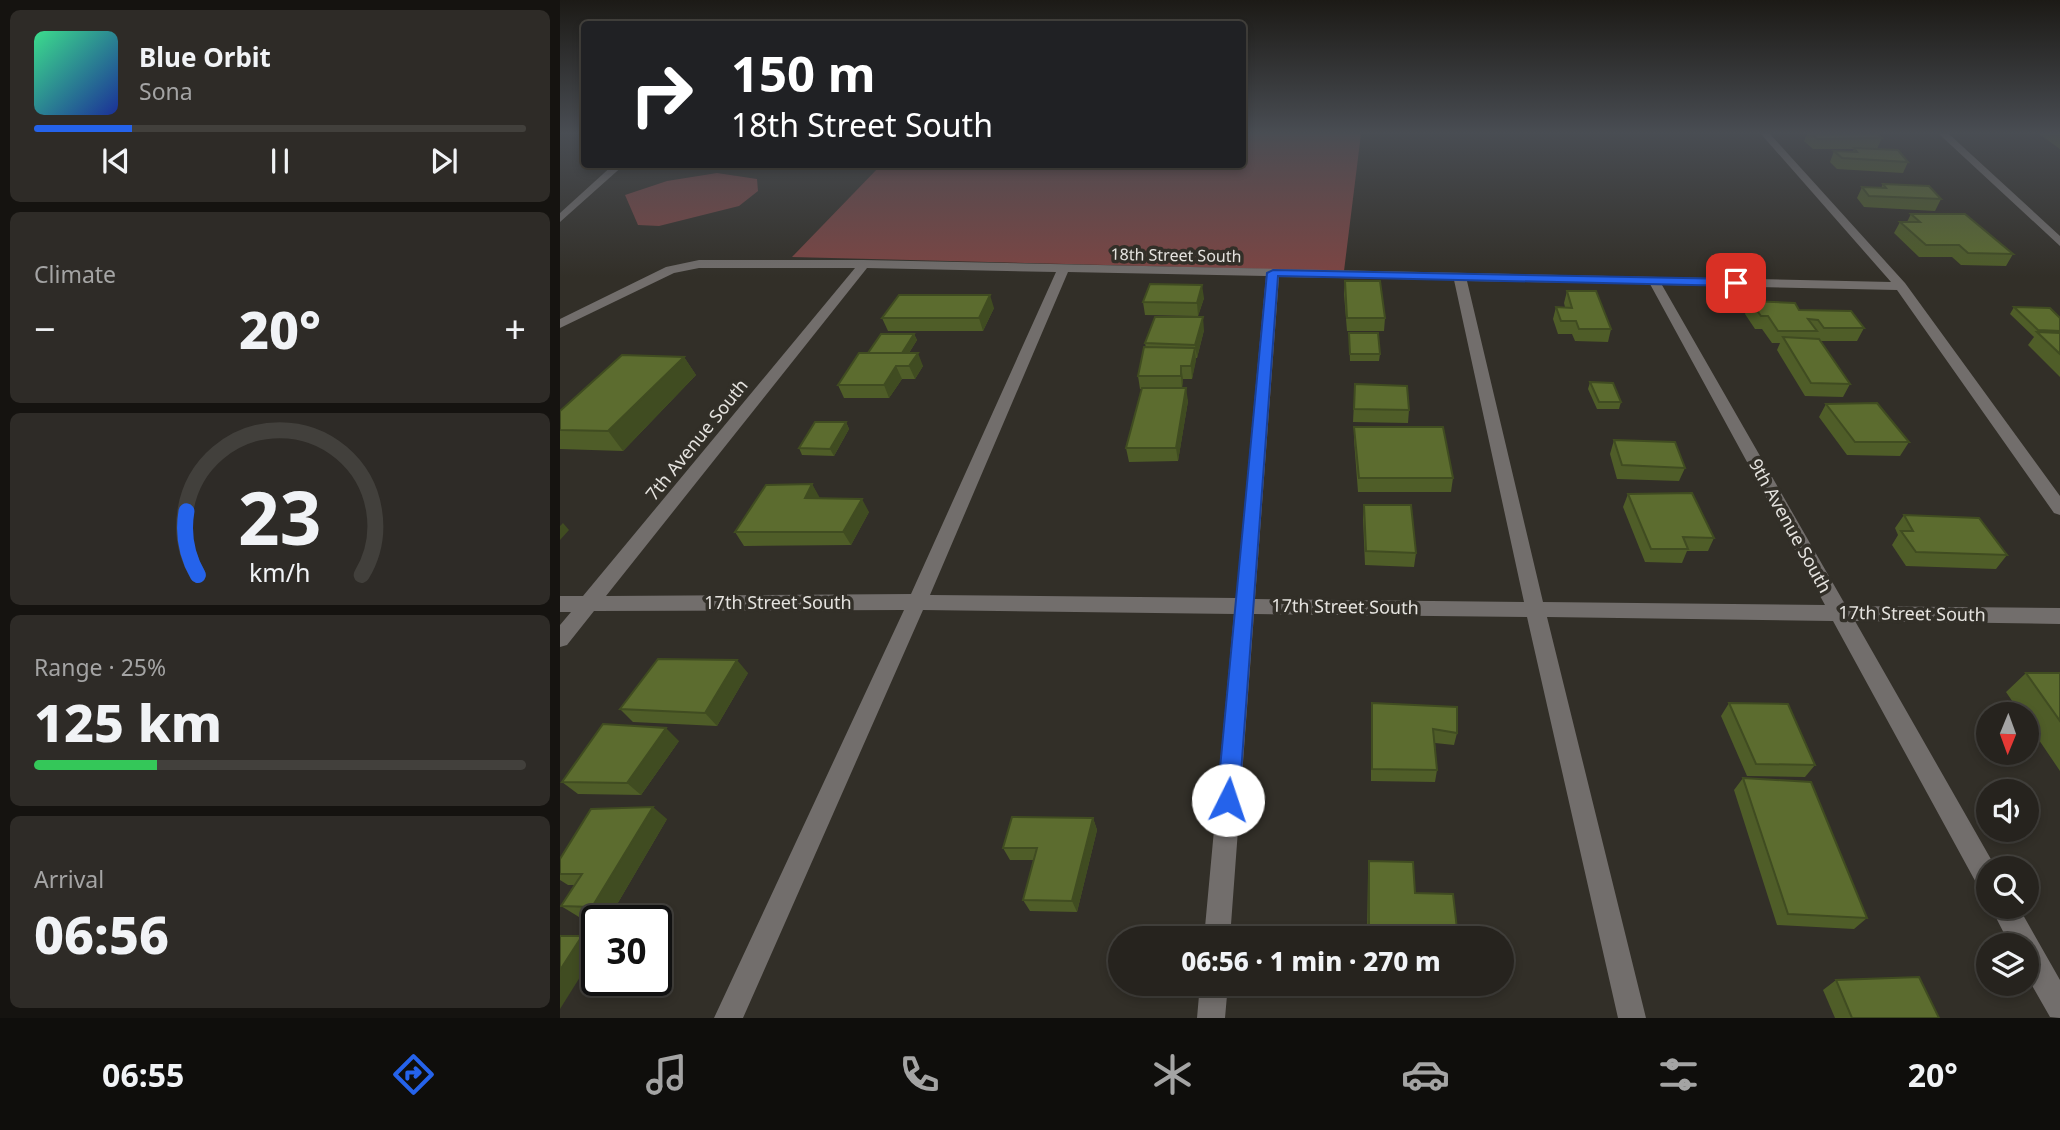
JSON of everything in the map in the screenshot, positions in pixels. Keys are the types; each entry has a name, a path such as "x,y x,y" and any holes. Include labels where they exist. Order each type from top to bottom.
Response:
{"street":[{"path":"560,219 601,182"},
{"path":"1808,182 1901,286 2060,509"},
{"path":"1994,182 2060,242"},
{"name":"18th Street South","path":"560,324 670,270 699,264 864,264 1901,286"},
{"name":"7th Avenue South","path":"560,639 864,264"},
{"path":"728,1018 917,603 1063,268"},
{"path":"1218,926 1273,273"},
{"path":"1460,277 1632,1018"},
{"name":"9th Avenue South","path":"1654,281 1976,859"},
{"name":"17th Street South","path":"560,604 917,603 2060,615"},
{"path":"2039,969 2060,1007"},
{"path":"1211,1018 1213,996"}],"shaded area":[{"path":"665,182 757,182 758,191 739,206 659,226 638,225 625,195"},
{"path":"865,182 1355,182 1344,271 792,257"}],"building":[{"path":"1883,184 1929,186 1941,199 1869,196 1862,187 1886,188"},
{"path":"1911,214 1965,214 2013,254 1968,253 1959,245 1926,245 1900,222 1920,222"},
{"path":"1345,281 1380,281 1385,318 1347,318"},
{"path":"1150,284 1202,285 1197,303 1143,302"},
{"path":"1567,291 1596,291 1611,329 1579,329 1576,321 1561,321 1556,307 1572,308"},
{"path":"899,295 990,295 979,318 882,318"},
{"path":"1750,301 1795,303 1799,310 1851,311 1864,328 1824,328 1818,320 1808,319 1817,331 1778,331 1768,316 1761,316"},
{"path":"2014,307 2050,308 2060,318 2060,331 2038,330"},
{"path":"1155,317 1203,317 1195,345 1145,343"},
{"path":"2037,332 2060,333 2060,354"},
{"path":"1349,333 1378,333 1380,354 1350,354"},
{"path":"881,334 914,334 902,353 868,353"},
{"path":"1783,337 1819,339 1850,384 1811,383"},
{"path":"1144,347 1195,348 1191,366 1181,366 1181,376 1138,376"},
{"path":"859,353 918,353 909,366 896,366 884,385 838,385"},
{"path":"622,355 684,357 608,431 560,430 560,411"},
{"path":"1590,382 1613,383 1621,402 1599,402"},
{"path":"1355,384 1407,386 1409,410 1354,409"},
{"path":"1142,388 1186,388 1176,448 1126,448"},
{"path":"1877,403 1909,442 1855,442 1826,404"},
{"path":"815,422 846,422 830,449 799,448"},
{"path":"1354,427 1443,427 1453,478 1359,478"},
{"path":"1614,440 1675,442 1685,468 1622,465"},
{"path":"812,484 805,498 862,499 843,532 735,532 766,485"},
{"path":"1692,493 1714,538 1683,537 1688,549 1651,549 1628,494"},
{"path":"1364,505 1411,505 1416,553 1366,551"},
{"path":"1904,515 1979,518 2007,555 1916,552 1901,531 1913,531"},
{"path":"658,659 737,660 705,713 620,709"},
{"path":"2026,673 2060,673 2060,721"},
{"path":"1372,703 1457,707 1457,733 1433,729 1437,770 1372,769"},
{"path":"1729,703 1788,704 1815,765 1756,764"},
{"path":"603,724 666,728 627,783 562,782"},
{"path":"1743,778 1811,782 1867,918 1788,914"},
{"path":"653,807 593,905 561,906 582,874 560,874 560,859 591,809"},
{"path":"1012,817 1093,818 1072,901 1023,900 1037,848 1003,848"},
{"path":"1369,861 1413,862 1415,893 1453,894 1457,926 1369,926"},
{"path":"560,936 581,936 581,938 560,970"},
{"path":"1919,977 1939,1018 1852,1018 1836,980"}],"route":[{"path":"1228,800 1273,273 1736,283"}]}
